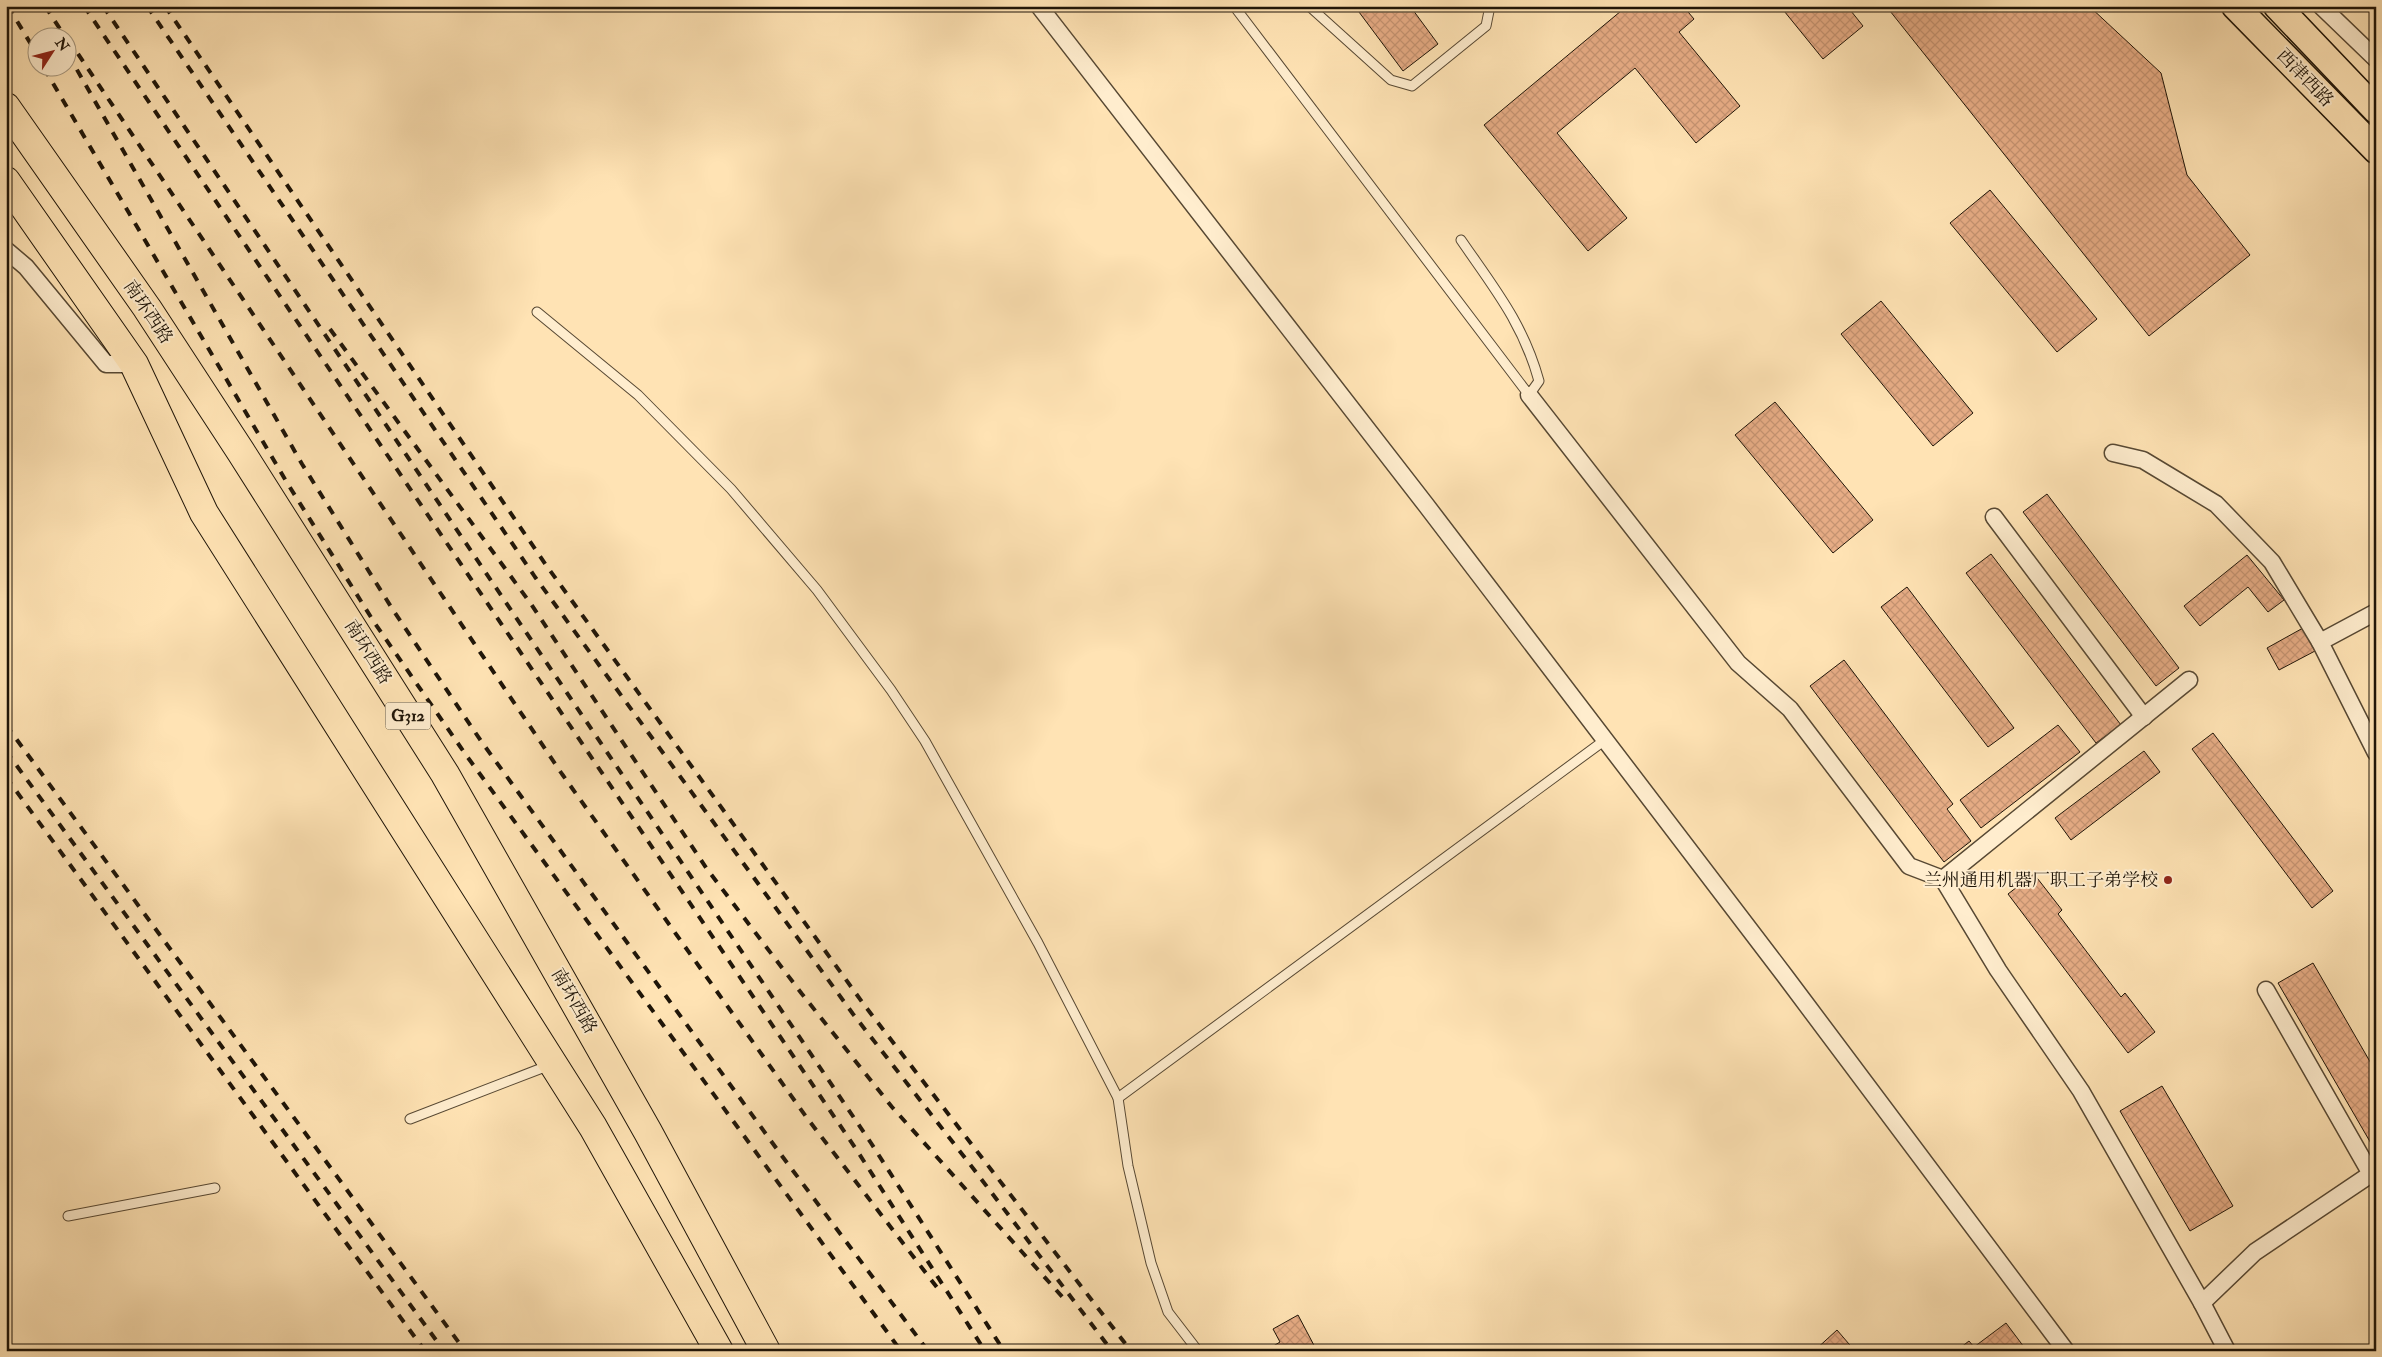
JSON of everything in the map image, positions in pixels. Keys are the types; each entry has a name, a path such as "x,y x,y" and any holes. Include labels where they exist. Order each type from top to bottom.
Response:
{"highway":[{"name":"南环西路","path":"6,107 147,308 241,452 444,774 648,1132 766,1351"},
{"path":"6,181 134,364 204,513 593,1127 720,1351"}],"main road":[{"name":"西津西路","path":"2235,6 2376,150"},
{"name":"西津西路","path":"2278,6 2376,110"}],"street":[{"path":"1039,6 1426,505 2066,1351"},
{"path":"2321,6 2376,59"},
{"path":"6,250 26,267 106,364 134,364"},
{"path":"1529,395 1738,663 1790,709 1910,866 1943,879 1998,970 2081,1090 2202,1302 2227,1351"},
{"path":"2113,453 2143,460 2216,504 2272,562 2320,642 2376,753"},
{"path":"1994,518 2144,717"},
{"path":"2320,642 2376,612"},
{"path":"1943,879 2189,680"},
{"path":"2202,1302 2255,1252 2371,1174 2266,990"}],"lane":[{"path":"1234,6 1529,395 1539,381 1531,352 1514,317 1461,240"},
{"path":"1310,6 1391,80 1412,86 1486,26 1490,6"},
{"path":"537,312 638,395 686,441 775,539 854,639 925,742 1038,943 1118,1098 1128,1166 1151,1263 1168,1312 1198,1351"},
{"path":"1118,1098 1605,740"},
{"path":"410,1119 553,1063"},
{"path":"68,1216 215,1188"}],"building":[{"path":"1358,6 1410,6 1438,44 1403,71 1356,8"},
{"path":"1627,6 1683,6 1694,19 1679,32 1740,106 1696,143 1635,68 1557,133 1627,218 1588,251 1484,125"},
{"path":"1780,6 1847,6 1863,26 1823,59"},
{"path":"1886,6 2089,6 2161,73 2187,175 2250,255 2149,336"},
{"path":"1990,190 2097,319 2057,352 1950,223"},
{"path":"1881,301 1973,413 1933,446 1841,334"},
{"path":"1775,402 1873,520 1833,553 1735,435"},
{"path":"2047,494 2179,668 2156,686 2023,512"},
{"path":"1991,554 2121,725 2096,743 1966,573"},
{"path":"2247,555 2284,600 2268,612 2248,587 2200,626 2184,606"},
{"path":"1907,587 2014,728 1988,747 1881,607"},
{"path":"2303,628 2315,651 2279,670 2267,648"},
{"path":"1844,660 1953,804 1947,809 1971,841 1944,862 1810,686"},
{"path":"2058,725 2080,752 1981,828 1960,800"},
{"path":"2213,733 2333,891 2312,908 2192,749"},
{"path":"2144,751 2160,772 2071,840 2055,818"},
{"path":"2034,874 2062,910 2058,914 2121,997 2125,993 2155,1032 2128,1053 2008,894"},
{"path":"2313,963 2376,1072 2376,1152 2278,983"},
{"path":"2162,1086 2233,1206 2190,1231 2120,1111"},
{"path":"1298,1315 1317,1351 1265,1351 1280,1342 1273,1329"},
{"path":"2006,1323 2027,1351 1956,1351 1969,1341 1974,1347"},
{"path":"1837,1330 1855,1351 1814,1351"}],"railway":[{"path":"8,6 28,39"},
{"path":"45,6 59,28"},
{"path":"84,6 858,1152 985,1351"},
{"path":"103,6 871,1143 1004,1351"},
{"path":"147,6 535,577 853,1014 1112,1351"},
{"path":"165,6 546,565 865,1006 1131,1351"},
{"path":"78,54 562,774 807,1118 942,1294"},
{"path":"78,72 302,464 393,610 481,741 779,1152 928,1351"},
{"path":"50,78 286,481 374,622 466,755 901,1351"},
{"path":"330,329 531,604 707,869 802,994 892,1107 1066,1301"},
{"path":"6,725 465,1351"},
{"path":"6,751 444,1351"},
{"path":"6,777 425,1351"}],"place":[{"name":"兰州通用机器厂职工子弟学校","path":"2168,880"}]}
